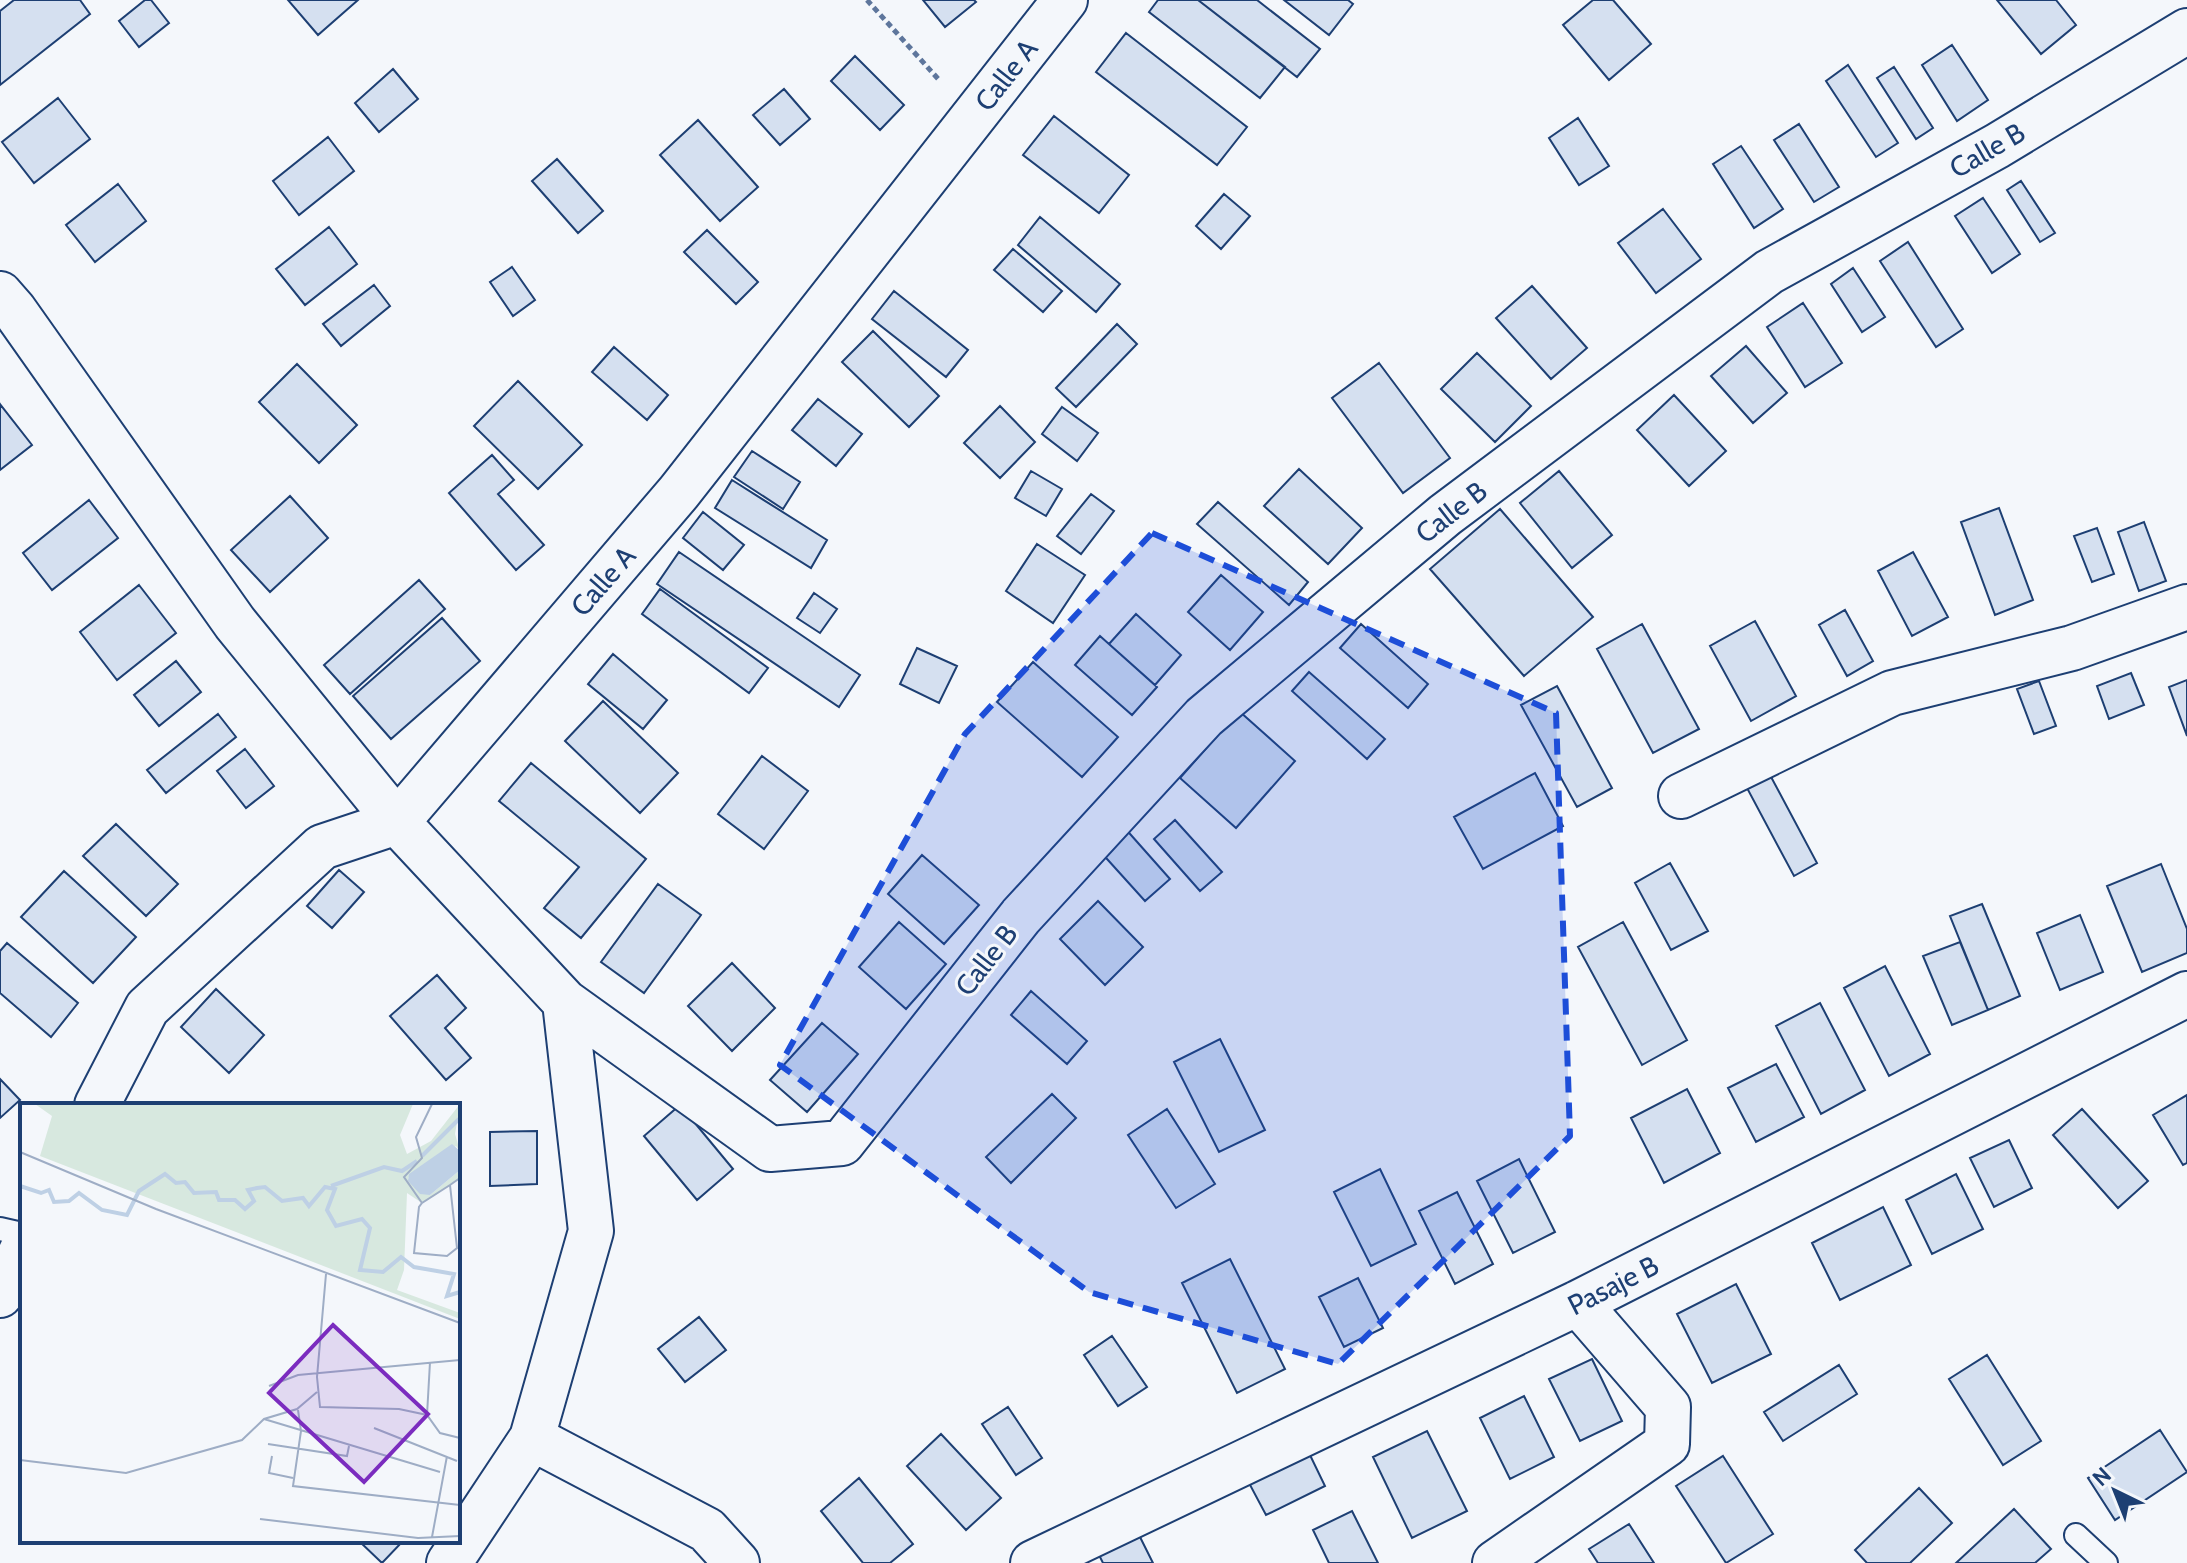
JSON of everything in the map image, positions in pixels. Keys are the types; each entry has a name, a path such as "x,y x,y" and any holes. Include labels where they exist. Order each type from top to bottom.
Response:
{"street":[{"name":"Calle A","path":"397,822 679,492 1065,0"},
{"path":"2168,0 2187,22"},
{"name":"Calle B","path":"565,1002 770,1149 842,1143 1021,916 1204,717 1445,515 1769,272 1997,146 2187,31"},
{"path":"0,294 235,623 397,822 565,1002 591,1231 532,1438 449,1563"},
{"path":"1681,796 1892,693 2072,648 2187,607"},
{"path":"98,1103 147,1008 322,847 397,822"},
{"name":"Pasaje B","path":"1033,1563 1578,1303 2187,994"},
{"path":"0,1295 20,1254"},
{"path":"1495,1563 1667,1444 1668,1407 1578,1303"},
{"path":"532,1438 707,1530 737,1563"}],"lane":[{"path":"0,1229 20,1234"},
{"path":"2076,1535 2106,1563"}],"path":[{"path":"867,0 973,117"}],"highlighted area":[{"path":"1152,533 1556,713 1570,1136 1338,1364 1089,1292 780,1065 965,734"}],"building":[{"path":"14,0 80,0 90,14 0,85 0,11"},
{"path":"145,0 151,0 169,23 139,47 119,21"},
{"path":"288,0 358,0 318,35"},
{"path":"923,0 974,0 976,2 945,27"},
{"path":"1158,0 1198,0 1285,67 1260,98 1149,12"},
{"path":"1198,0 1257,0 1320,49 1297,77"},
{"path":"1284,0 1348,0 1353,4 1329,35"},
{"path":"1593,0 1613,0 1651,44 1609,80 1563,25"},
{"path":"1997,0 2056,0 2076,25 2041,54"},
{"path":"1126,33 1247,127 1217,165 1096,72"},
{"path":"1952,45 1988,100 1957,121 1922,65"},
{"path":"855,56 904,105 880,130 831,81"},
{"path":"1848,65 1898,143 1876,157 1826,81"},
{"path":"1894,67 1933,128 1916,139 1877,78"},
{"path":"393,69 418,99 379,132 355,103"},
{"path":"784,89 810,119 780,145 753,115"},
{"path":"58,98 90,139 34,183 2,142"},
{"path":"1054,116 1129,175 1099,213 1023,155"},
{"path":"1578,118 1609,166 1579,185 1549,138"},
{"path":"698,120 758,187 720,221 660,155"},
{"path":"1799,124 1839,187 1814,202 1774,140"},
{"path":"328,137 354,171 299,215 273,181"},
{"path":"1741,146 1783,209 1754,228 1713,164"},
{"path":"557,159 603,211 578,233 532,181"},
{"path":"2021,181 2055,233 2040,242 2007,190"},
{"path":"118,184 146,221 95,262 66,225"},
{"path":"1224,194 1250,216 1221,249 1196,226"},
{"path":"1983,198 2020,254 1992,273 1955,216"},
{"path":"1663,209 1701,259 1656,293 1618,243"},
{"path":"1040,217 1120,284 1096,312 1018,245"},
{"path":"329,227 357,264 305,305 276,269"},
{"path":"707,230 758,282 736,304 684,252"},
{"path":"1908,242 1963,329 1936,347 1880,261"},
{"path":"1013,249 1062,291 1043,312 994,270"},
{"path":"512,267 535,300 513,316 490,282"},
{"path":"1853,268 1885,317 1862,332 1831,284"},
{"path":"374,285 390,306 341,346 323,324"},
{"path":"1532,286 1587,348 1551,379 1496,318"},
{"path":"894,291 968,350 946,377 872,319"},
{"path":"1803,303 1842,363 1805,387 1767,327"},
{"path":"1117,324 1137,344 1076,407 1056,388"},
{"path":"873,331 939,396 909,427 842,362"},
{"path":"1746,346 1787,393 1753,423 1711,376"},
{"path":"614,347 668,395 647,420 592,372"},
{"path":"1477,353 1531,406 1495,442 1441,389"},
{"path":"1379,363 1450,458 1403,493 1332,398"},
{"path":"297,364 357,425 319,463 259,402"},
{"path":"518,381 582,445 538,489 474,426"},
{"path":"1674,395 1726,451 1689,486 1637,430"},
{"path":"818,399 862,434 836,466 792,430"},
{"path":"0,404 32,445 0,470"},
{"path":"1000,406 1035,442 1000,478 964,443"},
{"path":"1062,407 1098,433 1077,461 1042,434"},
{"path":"752,451 800,482 783,509 734,477"},
{"path":"492,455 514,480 498,494 544,545 516,570 449,493"},
{"path":"1299,469 1362,528 1328,564 1264,506"},
{"path":"1031,471 1062,489 1046,516 1015,498"},
{"path":"1559,471 1612,535 1572,568 1520,503"},
{"path":"732,480 827,540 811,568 715,508"},
{"path":"1091,494 1114,511 1081,554 1057,536"},
{"path":"290,496 328,538 270,592 231,550"},
{"path":"89,500 118,538 52,590 23,553"},
{"path":"1218,502 1308,582 1289,605 1197,524"},
{"path":"1999,508 2033,600 1995,615 1961,522"},
{"path":"1500,509 1593,617 1524,676 1430,569"},
{"path":"703,512 744,545 723,570 683,538"},
{"path":"2144,522 2166,581 2139,591 2118,532"},
{"path":"2097,528 2114,574 2092,582 2074,536"},
{"path":"1037,544 1085,575 1053,623 1006,591"},
{"path":"679,552 860,675 839,707 657,584"},
{"path":"1913,552 1948,617 1912,636 1878,571"},
{"path":"1221,575 1263,612 1230,650 1188,612"},
{"path":"419,580 445,609 350,694 324,665"},
{"path":"139,585 176,633 117,680 80,632"},
{"path":"660,589 768,668 749,693 642,614"},
{"path":"814,593 837,609 820,633 797,618"},
{"path":"1845,610 1873,661 1847,676 1819,625"},
{"path":"1136,614 1181,655 1155,685 1109,644"},
{"path":"442,618 480,661 391,739 353,696"},
{"path":"1755,621 1796,696 1751,721 1710,646"},
{"path":"1361,624 1428,684 1408,708 1340,648"},
{"path":"1642,624 1699,729 1653,753 1597,649"},
{"path":"1100,636 1157,687 1132,715 1075,665"},
{"path":"917,648 957,666 939,703 900,684"},
{"path":"613,654 667,700 643,729 588,684"},
{"path":"176,661 201,692 159,726 134,695"},
{"path":"1033,662 1118,737 1082,777 997,702"},
{"path":"1309,672 1385,739 1367,759 1292,691"},
{"path":"2131,673 2144,705 2109,719 2097,686"},
{"path":"2187,680 2187,736 2169,687"},
{"path":"2039,681 2056,726 2034,734 2017,689"},
{"path":"1557,686 1612,788 1577,807 1521,705"},
{"path":"603,701 678,773 640,813 565,741"},
{"path":"1239,711 1295,761 1236,828 1180,778"},
{"path":"218,714 236,737 166,793 147,770"},
{"path":"245,749 274,786 246,808 217,771"},
{"path":"762,756 808,791 764,849 718,814"},
{"path":"531,763 646,859 581,938 544,908 579,867 499,801"},
{"path":"1535,773 1563,826 1483,869 1454,817"},
{"path":"1770,775 1817,863 1794,876 1747,788"},
{"path":"1175,820 1222,872 1200,891 1154,839"},
{"path":"116,824 178,884 146,916 83,856"},
{"path":"1123,826 1170,879 1145,901 1098,849"},
{"path":"922,855 979,905 944,944 888,894"},
{"path":"1670,863 1708,931 1671,950 1635,883"},
{"path":"2161,864 2187,929 2187,953 2142,972 2107,886"},
{"path":"339,870 364,892 332,928 307,906"},
{"path":"64,871 136,937 93,983 21,917"},
{"path":"658,884 701,915 644,993 601,962"},
{"path":"1098,901 1143,947 1105,985 1060,939"},
{"path":"1982,904 2020,996 1988,1010 1950,916"},
{"path":"2080,915 2103,972 2060,990 2037,933"},
{"path":"899,922 946,964 906,1009 859,967"},
{"path":"1623,922 1687,1040 1642,1065 1578,947"},
{"path":"1960,942 1988,1010 1952,1025 1923,956"},
{"path":"7,943 78,1003 51,1037 0,993 0,951"},
{"path":"732,963 775,1008 732,1051 688,1006"},
{"path":"1885,966 1930,1054 1889,1076 1844,988"},
{"path":"437,975 466,1008 445,1028 471,1058 446,1080 390,1016"},
{"path":"216,989 264,1035 229,1073 181,1027"},
{"path":"1031,991 1087,1041 1067,1064 1011,1015"},
{"path":"1820,1003 1865,1090 1821,1114 1776,1026"},
{"path":"822,1023 858,1054 807,1112 770,1080"},
{"path":"1220,1039 1265,1130 1219,1152 1174,1062"},
{"path":"1776,1064 1804,1117 1756,1142 1728,1088"},
{"path":"0,1079 20,1100 0,1118"},
{"path":"1687,1089 1720,1153 1664,1183 1631,1118"},
{"path":"1052,1094 1076,1118 1011,1183 986,1157"},
{"path":"2187,1095 2187,1163 2183,1165 2153,1115"},
{"path":"680,1105 733,1169 697,1200 644,1136"},
{"path":"1167,1109 1215,1184 1176,1208 1128,1135"},
{"path":"2082,1109 2148,1181 2118,1208 2053,1135"},
{"path":"537,1131 537,1184 490,1186 490,1132"},
{"path":"2009,1140 2032,1188 1994,1207 1970,1158"},
{"path":"1519,1159 1555,1232 1513,1253 1477,1181"},
{"path":"1380,1169 1416,1244 1371,1266 1334,1192"},
{"path":"1956,1174 1983,1229 1932,1254 1906,1200"},
{"path":"1457,1192 1493,1264 1455,1284 1419,1211"},
{"path":"1883,1207 1911,1265 1840,1300 1812,1243"},
{"path":"1230,1259 1285,1369 1237,1393 1182,1283"},
{"path":"1358,1278 1383,1328 1344,1347 1319,1297"},
{"path":"1736,1284 1771,1354 1712,1383 1677,1314"},
{"path":"699,1317 726,1350 685,1382 658,1349"},
{"path":"1112,1336 1147,1387 1118,1406 1084,1355"},
{"path":"1987,1355 2041,1441 2003,1465 1949,1379"},
{"path":"1592,1359 1622,1421 1580,1441 1549,1379"},
{"path":"1839,1365 1857,1394 1783,1441 1764,1412"},
{"path":"1524,1396 1554,1457 1510,1479 1480,1418"},
{"path":"1008,1407 1042,1458 1016,1475 982,1424"},
{"path":"2160,1430 2187,1472 2115,1520 2088,1478"},
{"path":"1427,1431 1467,1511 1412,1538 1373,1457"},
{"path":"941,1434 1001,1498 966,1530 907,1466"},
{"path":"1309,1453 1325,1486 1266,1515 1249,1483"},
{"path":"1723,1456 1773,1534 1726,1563 1676,1486"},
{"path":"859,1478 913,1544 890,1563 863,1563 821,1511"},
{"path":"1919,1488 1952,1523 1910,1563 1867,1563 1855,1550"},
{"path":"2014,1509 2051,1549 2035,1563 1956,1563"},
{"path":"1352,1511 1378,1563 1329,1563 1313,1530"},
{"path":"1629,1524 1654,1563 1598,1563 1589,1549"},
{"path":"1139,1535 1153,1563 1103,1563 1099,1555"},
{"path":"361,1543 401,1543 382,1563"}]}
